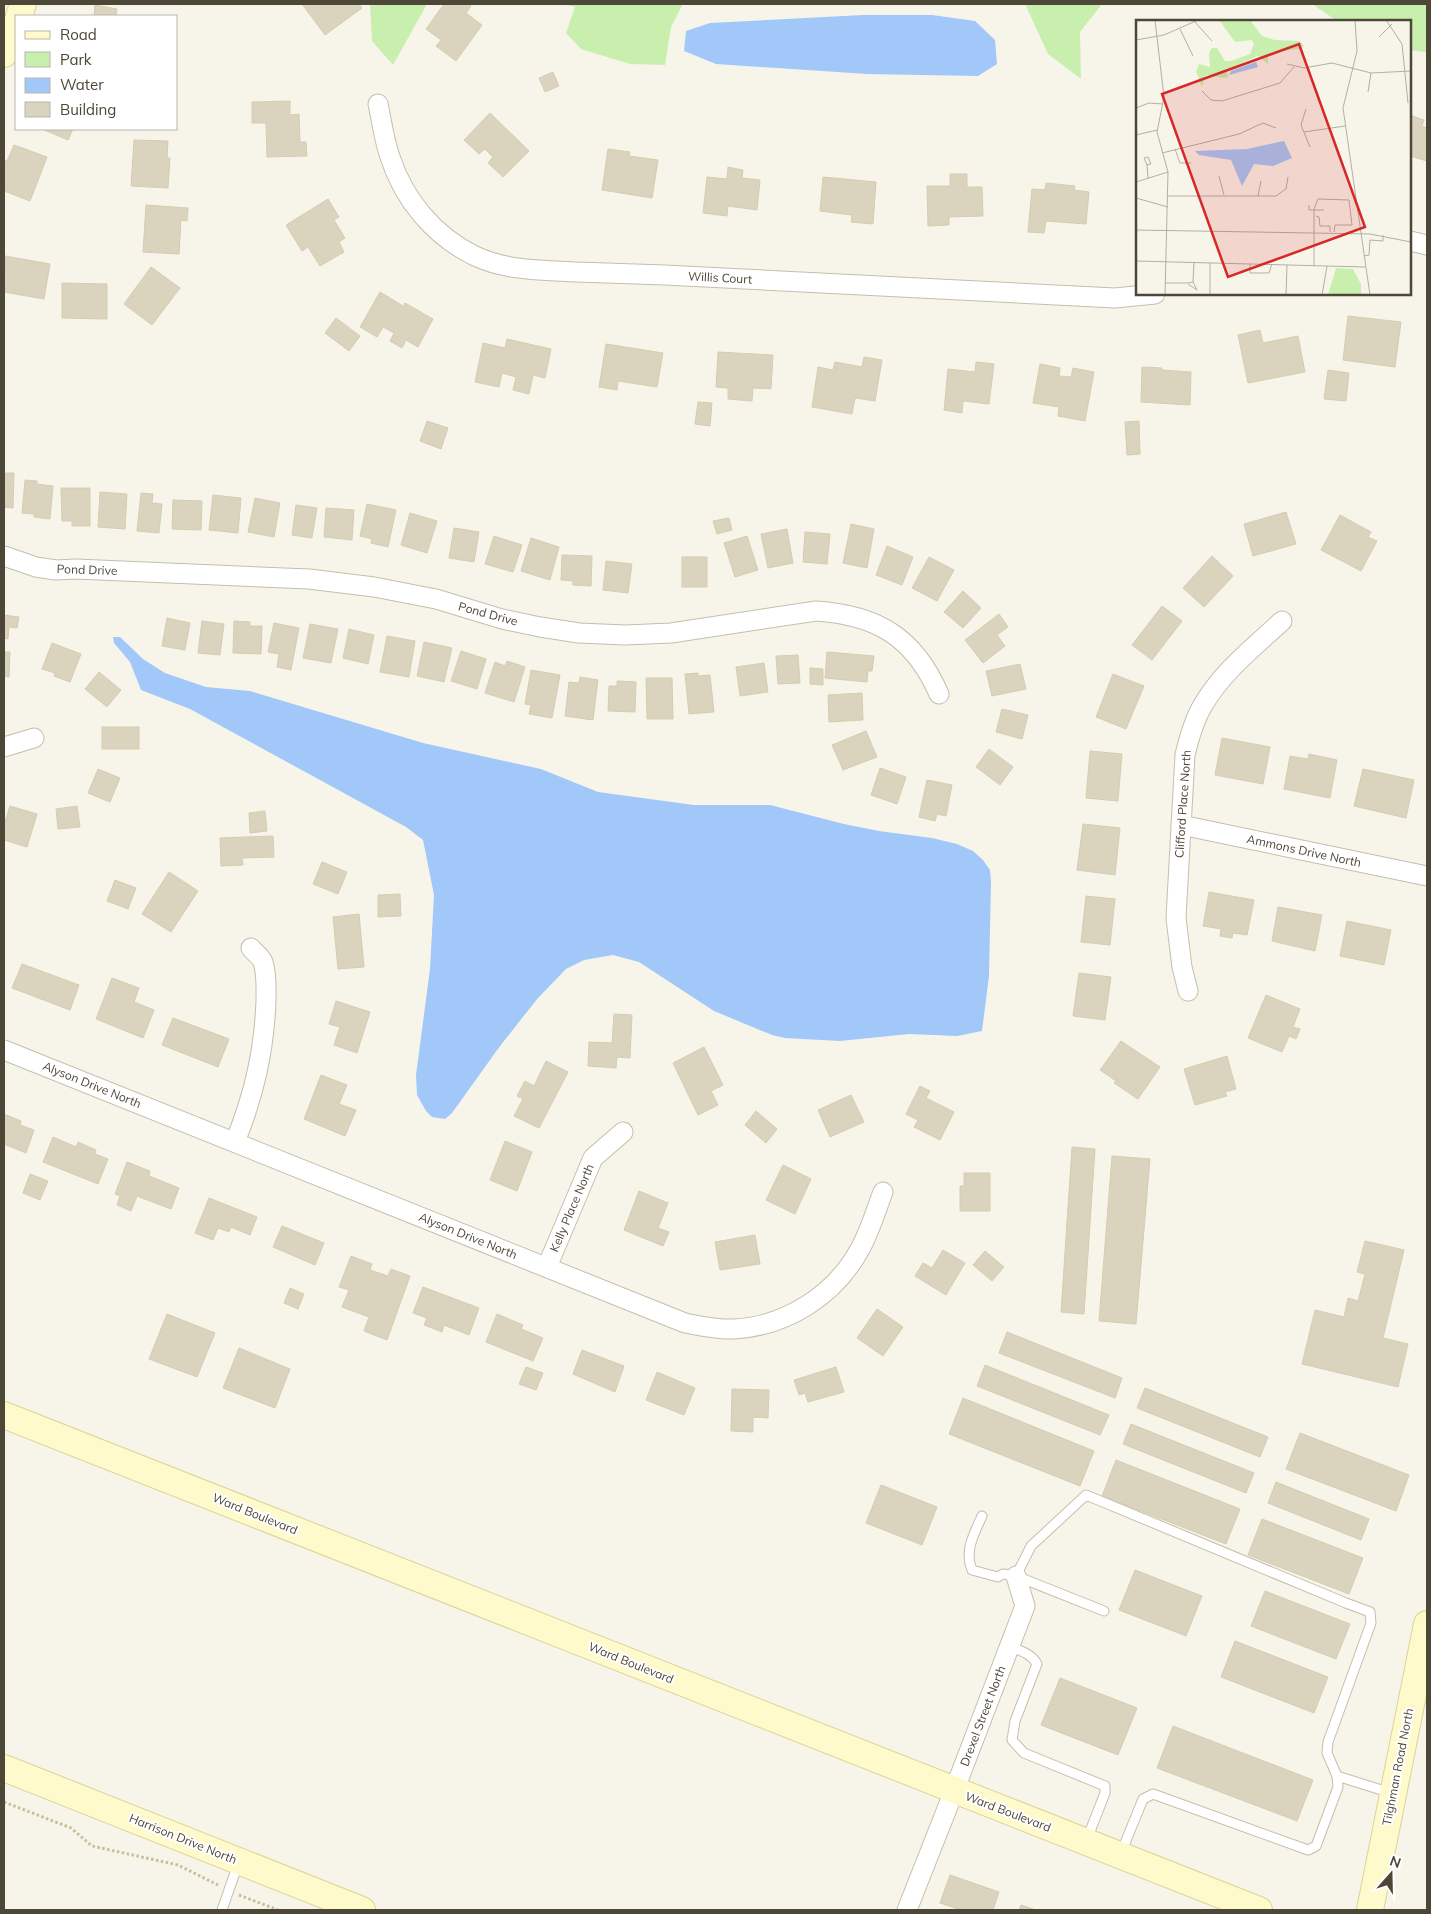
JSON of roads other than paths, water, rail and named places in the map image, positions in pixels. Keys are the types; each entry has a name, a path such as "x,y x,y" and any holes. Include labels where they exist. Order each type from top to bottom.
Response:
{"main road":[{"path":"4,54 15,26"},
{"name":"Ward Boulevard","path":"4,1415 1259,1910"},
{"name":"Tilghman Road North","path":"1370,1910 1427,1624"},
{"name":"Harrison Drive North","path":"4,1768 362,1910"}],"street":[{"name":"Willis Court","path":"378,104 389,156 399,181 412,203 430,224 450,241 475,256 503,266 532,271 632,274 1115,298 1146,295"},
{"path":"1411,241 1427,244"},
{"name":"Pond Drive","path":"4,556 36,567 56,570 76,569 309,579 374,587 436,599 502,619 540,628 579,633 625,635 671,633 816,611 839,613 858,617 898,638 918,656 939,694"},
{"name":"Clifford Place North","path":"1188,992 1182,968 1176,918 1185,755 1192,730 1202,706 1228,671 1282,621"},
{"path":"4,747 34,738"},
{"name":"Ammons Drive North","path":"1181,825 1427,876"},
{"path":"235,1142 249,1106 260,1064 265,1025 266,984 263,962 251,948"},
{"name":"Alyson Drive North","path":"4,1050 685,1323 707,1327 734,1329 760,1325 782,1318 802,1308 826,1291 847,1270 861,1248 883,1192"},
{"name":"Kelly Place North","path":"547,1267 593,1158 623,1132"},
{"name":"Drexel Street North","path":"907,1910 1025,1606 1016,1576"}],"lane":[{"path":"1016,1576 1030,1546 1086,1495 1346,1604 1370,1612 1371,1623 1328,1742 1327,1754 1337,1776 1338,1787 1316,1846 1308,1850 1153,1794 1143,1800 1120,1855"},
{"path":"982,1516 968,1553 968,1562 972,1570 998,1577 1003,1574 1016,1576 1104,1611"},
{"path":"1009,1646 1034,1658 1036,1664 1015,1721 1012,1740 1016,1746 1024,1753 1105,1786 1106,1792 1086,1842"},
{"path":"1337,1776 1393,1794"},
{"path":"222,1910 239,1862"}],"water":[{"path":"863,15 932,15 975,21 995,40 997,64 978,76 867,74 716,64 684,51 686,31 710,23"},
{"path":"113,637 120,637 143,659 165,673 206,687 250,691 423,743 541,769 598,792 694,805 770,805 844,824 932,838 957,844 973,851 990,870 991,882 989,976 982,1031 957,1036 909,1034 840,1041 785,1038 772,1035 714,1011 639,962 613,955 584,960 566,969 538,998 500,1046 452,1113 445,1119 432,1117 426,1111 417,1095 416,1075 430,969 434,895 423,840 406,827 190,709 141,690 130,662 114,643"}]}
